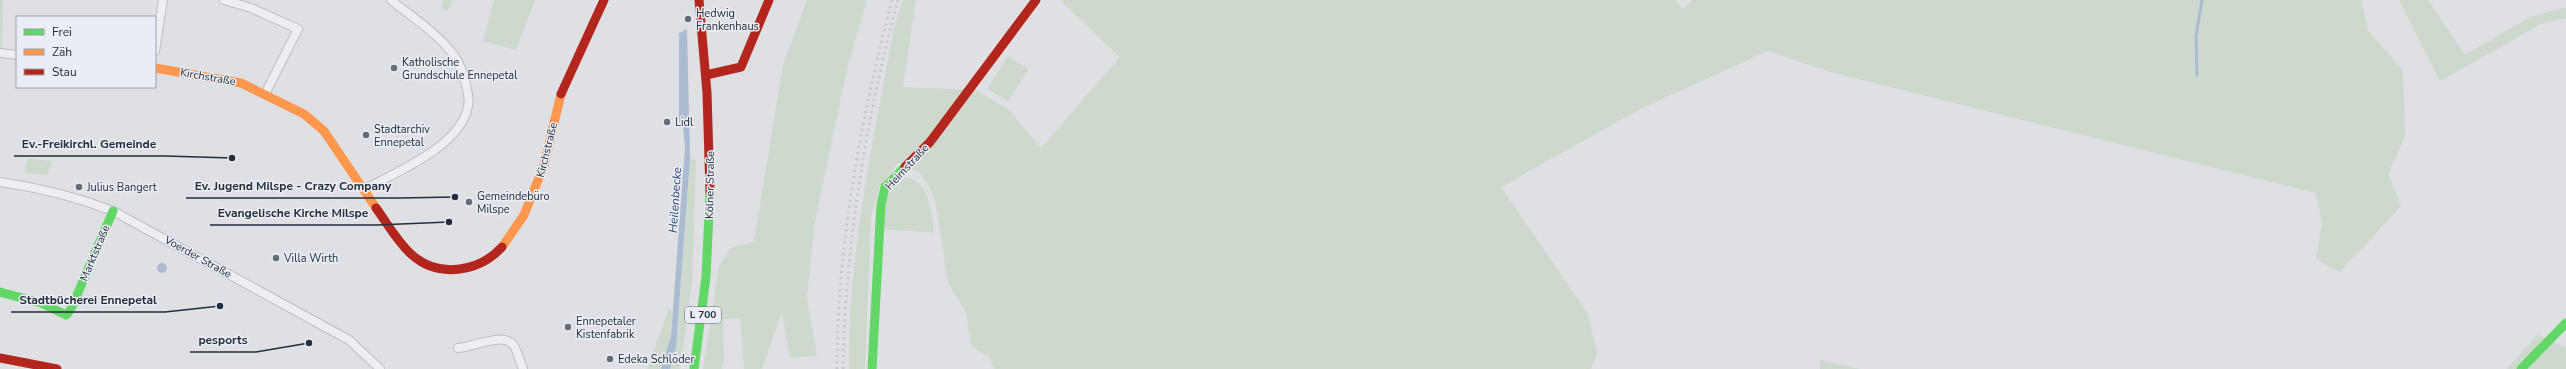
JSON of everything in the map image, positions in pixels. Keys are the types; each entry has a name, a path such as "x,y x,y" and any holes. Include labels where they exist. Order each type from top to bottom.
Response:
{"street":[{"path":"156,45 163,0"},
{"path":"224,0 252,8 298,29 265,94"},
{"path":"365,189 417,161 448,139 458,129 469,104 465,79 457,58 446,45 391,0"},
{"name":"Kirchstraße","path":"156,68 227,79 265,94 314,120 324,131 365,189 394,234 412,255 422,263 435,268 464,270 493,256 505,243 531,200 544,165 560,97 604,0"},
{"name":"Kölner Straße","path":"694,369 707,278 712,150 699,0"},
{"path":"706,75 741,67 769,0"},
{"name":"Heimstraße","path":"872,369 880,205 885,187 930,142 1036,0"},
{"path":"0,53 16,55"},
{"name":"Voerder Straße","path":"0,182 44,188 75,196 113,211 348,340 380,369"},
{"name":"Marktstraße","path":"0,292 41,303 66,315 71,310 113,211"},
{"path":"2522,369 2566,323"},
{"path":"458,348 470,348 500,338 506,339 513,344 523,369"},
{"path":"0,358 57,369"}],"shaded area":[{"path":"0,0 3,0 2,51 0,51"},
{"path":"443,0 453,0 447,11 442,8"},
{"path":"494,0 535,0 516,50 483,41"},
{"path":"807,0 867,0 847,68 814,227 807,298 817,356 790,358 782,311 762,369 744,369 740,318 723,319 724,357 722,369 703,369 719,267 730,248 754,242 783,65"},
{"path":"903,0 916,0 903,87 976,90 1009,110 1041,148 1120,57 1060,0 1674,0 1683,9 1693,0 2361,0 2368,31 2403,70 2405,137 2388,174 2401,206 2340,272 2316,259 2322,223 2316,193 1827,71 1768,51 1640,109 1501,187 1588,314 1597,353 1591,369 995,369 988,356 971,346 966,312 948,283 936,205 930,188 919,172 898,163 879,188 871,217 865,369 849,369 853,283 863,198 894,29"},
{"path":"2399,0 2428,0 2465,55 2530,17 2566,7 2566,18 2541,24 2440,81"},
{"path":"1008,56 1029,69 1008,101 987,89"},
{"path":"690,158 696,160 692,281 680,369 670,369 677,336"},
{"path":"28,159 52,161 48,175 25,173"},
{"path":"907,177 921,186 925,192 931,208 934,233 883,229 886,205 890,192 899,181"},
{"path":"669,308 672,311 670,340 664,362 661,369 647,369"},
{"path":"2538,334 2566,348 2566,369 2507,369"},
{"path":"1820,360 1860,369 1820,369"}],"water":[{"path":"687,29 690,158 676,347 670,369 661,369 671,336 685,147 683,127 679,122 679,33"},
{"path":"160,263 164,263 167,268 164,273 160,273 157,270 157,266"}],"waterway":[{"path":"2197,75 2196,36 2202,0"}],"railway":[{"path":"837,369 838,322 846,229 870,90 892,0"},
{"path":"843,369 848,277 859,183 876,90 898,0"}],"traffic: fast":[{"path":"872,369 881,205 885,187 905,167"},
{"path":"694,369 706,277 710,192"},
{"path":"0,292 41,303 66,315 71,309 113,211"},
{"path":"2521,369 2566,323"}],"traffic: slow":[{"path":"156,68 241,83 304,114 324,131 376,208"},
{"path":"502,247 524,215 544,165 561,94"}],"traffic: jam":[{"path":"561,94 604,0"},
{"path":"699,0 707,93 710,192"},
{"path":"706,75 741,67 769,0"},
{"path":"905,167 930,142 1036,0"},
{"path":"376,208 406,249 422,262 433,267 446,269 470,267 493,256 502,247"},
{"path":"0,358 57,369"}],"place":[{"name":"Hedwig Frankenhaus","path":"688,19"},
{"name":"Katholische Grundschule Ennepetal","path":"394,68"},
{"name":"Lidl","path":"667,122"},
{"name":"Stadtarchiv Ennepetal","path":"366,135"},
{"name":"Ev.-Freikirchl. Gemeinde","path":"232,158"},
{"name":"Julius Bangert","path":"79,187"},
{"name":"Ev. Jugend Milspe - Crazy Company","path":"455,197"},
{"name":"Gemeindebüro Milspe","path":"469,202"},
{"name":"Evangelische Kirche Milspe","path":"449,222"},
{"name":"Villa Wirth","path":"276,258"},
{"name":"Stadtbücherei Ennepetal","path":"220,306"},
{"name":"Ennepetaler Kistenfabrik","path":"568,327"},
{"name":"pesports","path":"309,343"},
{"name":"Edeka Schlöder","path":"610,359"}],"water label":[{"name":"Heilenbecke","path":"675,200"}]}
